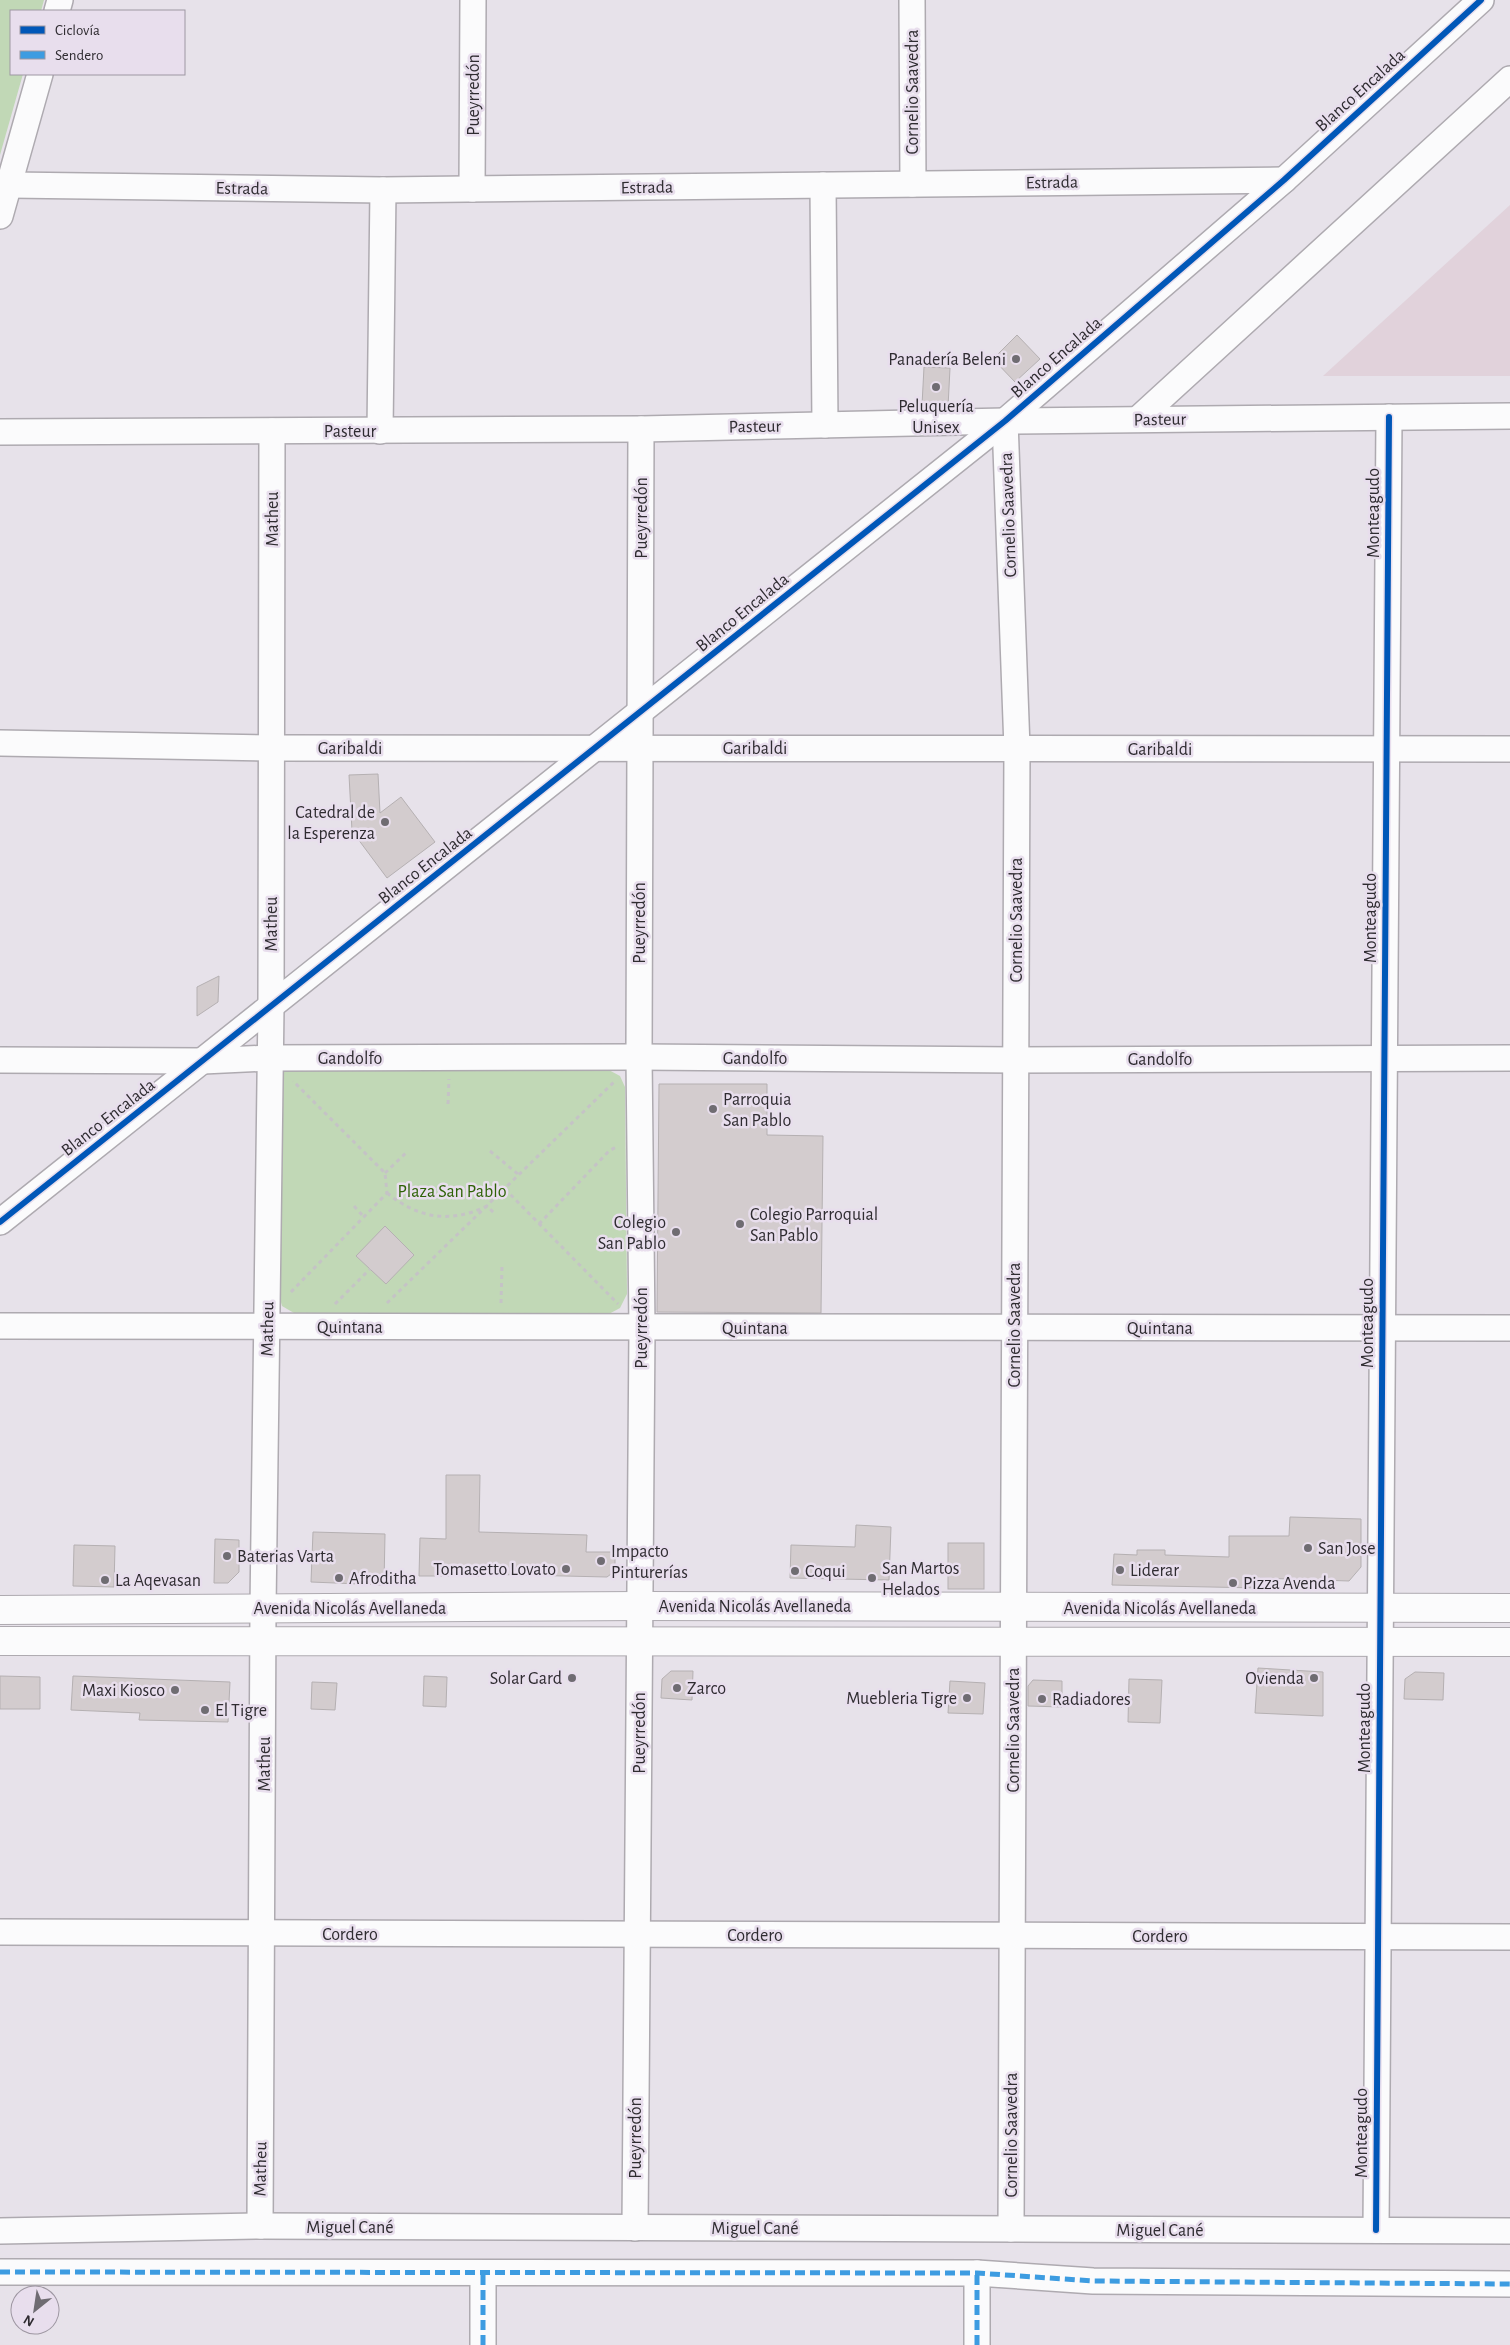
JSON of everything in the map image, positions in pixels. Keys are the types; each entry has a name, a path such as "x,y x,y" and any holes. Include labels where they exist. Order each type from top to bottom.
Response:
{"main road":[{"name":"Avenida Nicolás Avellaneda","path":"0,1610 640,1606 1510,1608"},
{"name":"Avenida Nicolás Avellaneda","path":"0,1641 1510,1642"}],"street":[{"name":"Pueyrredón","path":"472,189 473,0"},
{"name":"Cornelio Saavedra","path":"912,0 913,184"},
{"name":"Blanco Encalada","path":"0,1222 640,714 1005,421 1284,180 1481,0"},
{"path":"0,216 40,75"},
{"path":"1138,420 1510,79"},
{"name":"Estrada","path":"10,185 383,190 1284,180"},
{"path":"823,185 826,425"},
{"path":"380,431 383,190"},
{"name":"Pasteur","path":"0,432 641,429 1005,421 1510,416"},
{"name":"Monteagudo","path":"1376,2230 1389,417"},
{"name":"Cornelio Saavedra","path":"1005,421 1017,748 1011,2229"},
{"name":"Pueyrredón","path":"635,2228 642,1328 639,1057 641,429"},
{"name":"Matheu","path":"260,2226 265,1640 263,1608 271,1006 272,431"},
{"name":"Garibaldi","path":"0,743 271,748 1510,749"},
{"name":"Gandolfo","path":"0,1060 203,1061 269,1058 639,1057 1016,1060 1384,1057 1510,1058"},
{"name":"Quintana","path":"0,1326 267,1321 312,1327 1510,1328"},
{"name":"Cordero","path":"0,1932 1510,1937"},
{"name":"Miguel Cané","path":"0,2230 260,2226 1510,2231"},
{"path":"0,2272 194,2271 483,2274 977,2273 1093,2281 1510,2284"},
{"path":"977,2273 977,2345"},
{"path":"483,2274 483,2345"}],"path":[{"path":"363,1327 639,1057"},
{"path":"267,1321 386,1193 385,1172 269,1058"},
{"path":"539,1224 609,1151 640,1133"},
{"path":"385,1172 408,1151"},
{"path":"490,1151 519,1175"},
{"path":"505,1188 642,1328"},
{"path":"386,1193 406,1206 422,1213 437,1216 470,1214 487,1206"},
{"path":"354,1206 364,1217"},
{"path":"487,1206 495,1214"},
{"path":"501,1327 502,1266"},
{"path":"312,1327 370,1269"}],"shaded area":[{"path":"1510,205 1510,376 1323,376"}],"green space":[{"path":"0,0 44,0 41,10 10,10 10,75 23,75 0,155"},
{"name":"Plaza San Pablo","path":"293,1067 607,1069 620,1076 625,1087 627,1294 620,1308 607,1315 294,1313 282,1306 279,1295 279,1080 284,1072"}],"building":[{"name":"Panadería Beleni","path":"1017,335 1040,359 1015,382 993,359"},
{"name":"Peluquería Unisex","path":"924,367 950,368 948,407 922,405"},
{"name":"Catedral de la Esperenza","path":"378,774 380,813 401,797 435,842 387,878 352,831 349,775"},
{"path":"219,976 218,1002 197,1016 197,987"},
{"name":"Colegio Parroquial San Pablo","path":"659,1084 767,1084 767,1135 823,1136 821,1313 657,1312"},
{"path":"385,1226 414,1255 386,1284 356,1256"},
{"path":"446,1475 480,1475 479,1532 587,1535 586,1552 615,1552 615,1571 607,1577 479,1574 479,1576 419,1576 420,1538 446,1539"},
{"path":"1290,1517 1361,1519 1361,1567 1349,1581 1260,1578 1260,1588 1112,1585 1114,1554 1137,1555 1137,1550 1165,1550 1165,1555 1229,1557 1229,1536 1289,1536"},
{"path":"856,1525 891,1527 889,1580 790,1578 791,1545 855,1547"},
{"path":"313,1532 385,1534 384,1585 311,1582"},
{"name":"Baterias Varta","path":"215,1539 239,1540 239,1572 228,1583 214,1583"},
{"path":"948,1543 984,1543 984,1589 948,1589"},
{"path":"74,1545 115,1546 114,1587 73,1586"},
{"path":"1258,1668 1323,1672 1323,1716 1255,1713"},
{"name":"Zarco","path":"671,1671 693,1671 692,1700 661,1698 662,1679"},
{"path":"1415,1672 1444,1673 1443,1700 1404,1699 1405,1679"},
{"path":"0,1676 40,1677 40,1709 0,1709"},
{"path":"73,1676 230,1682 228,1722 139,1720 140,1713 71,1710"},
{"path":"424,1676 447,1677 446,1707 423,1706"},
{"path":"1129,1679 1162,1680 1160,1723 1128,1722"},
{"name":"Radiadores","path":"1033,1680 1062,1681 1062,1707 1028,1706 1028,1686"},
{"name":"Muebleria Tigre","path":"950,1681 985,1683 983,1714 948,1713"},
{"path":"312,1682 337,1683 335,1710 311,1709"}],"marked path":[{"path":"0,2272 977,2273 1093,2281 1510,2284"},
{"path":"977,2273 977,2345"},
{"path":"483,2274 483,2345"}],"cycle path":[{"path":"0,1222 1005,421 1284,180 1481,0"},
{"path":"1376,2230 1389,417"}],"place":[{"name":"Panadería Beleni","path":"1016,359"},
{"name":"Peluquería Unisex","path":"936,387"},
{"name":"Catedral de la Esperenza","path":"385,822"},
{"name":"Parroquia San Pablo","path":"713,1109"},
{"name":"Colegio Parroquial San Pablo","path":"740,1224"},
{"name":"Colegio San Pablo","path":"676,1232"},
{"name":"San Jose","path":"1308,1548"},
{"name":"Baterias Varta","path":"227,1556"},
{"name":"Impacto Pinturerías","path":"601,1561"},
{"name":"Tomasetto Lovato","path":"566,1569"},
{"name":"Liderar","path":"1120,1570"},
{"name":"Coqui","path":"795,1571"},
{"name":"Afroditha","path":"339,1578"},
{"name":"San Martos Helados","path":"872,1578"},
{"name":"La Aqevasan","path":"105,1580"},
{"name":"Pizza Avenda","path":"1233,1583"},
{"name":"Solar Gard","path":"572,1678"},
{"name":"Ovienda","path":"1314,1678"},
{"name":"Zarco","path":"677,1688"},
{"name":"Maxi Kiosco","path":"175,1690"},
{"name":"Muebleria Tigre","path":"967,1698"},
{"name":"Radiadores","path":"1042,1699"},
{"name":"El Tigre","path":"205,1710"}]}
